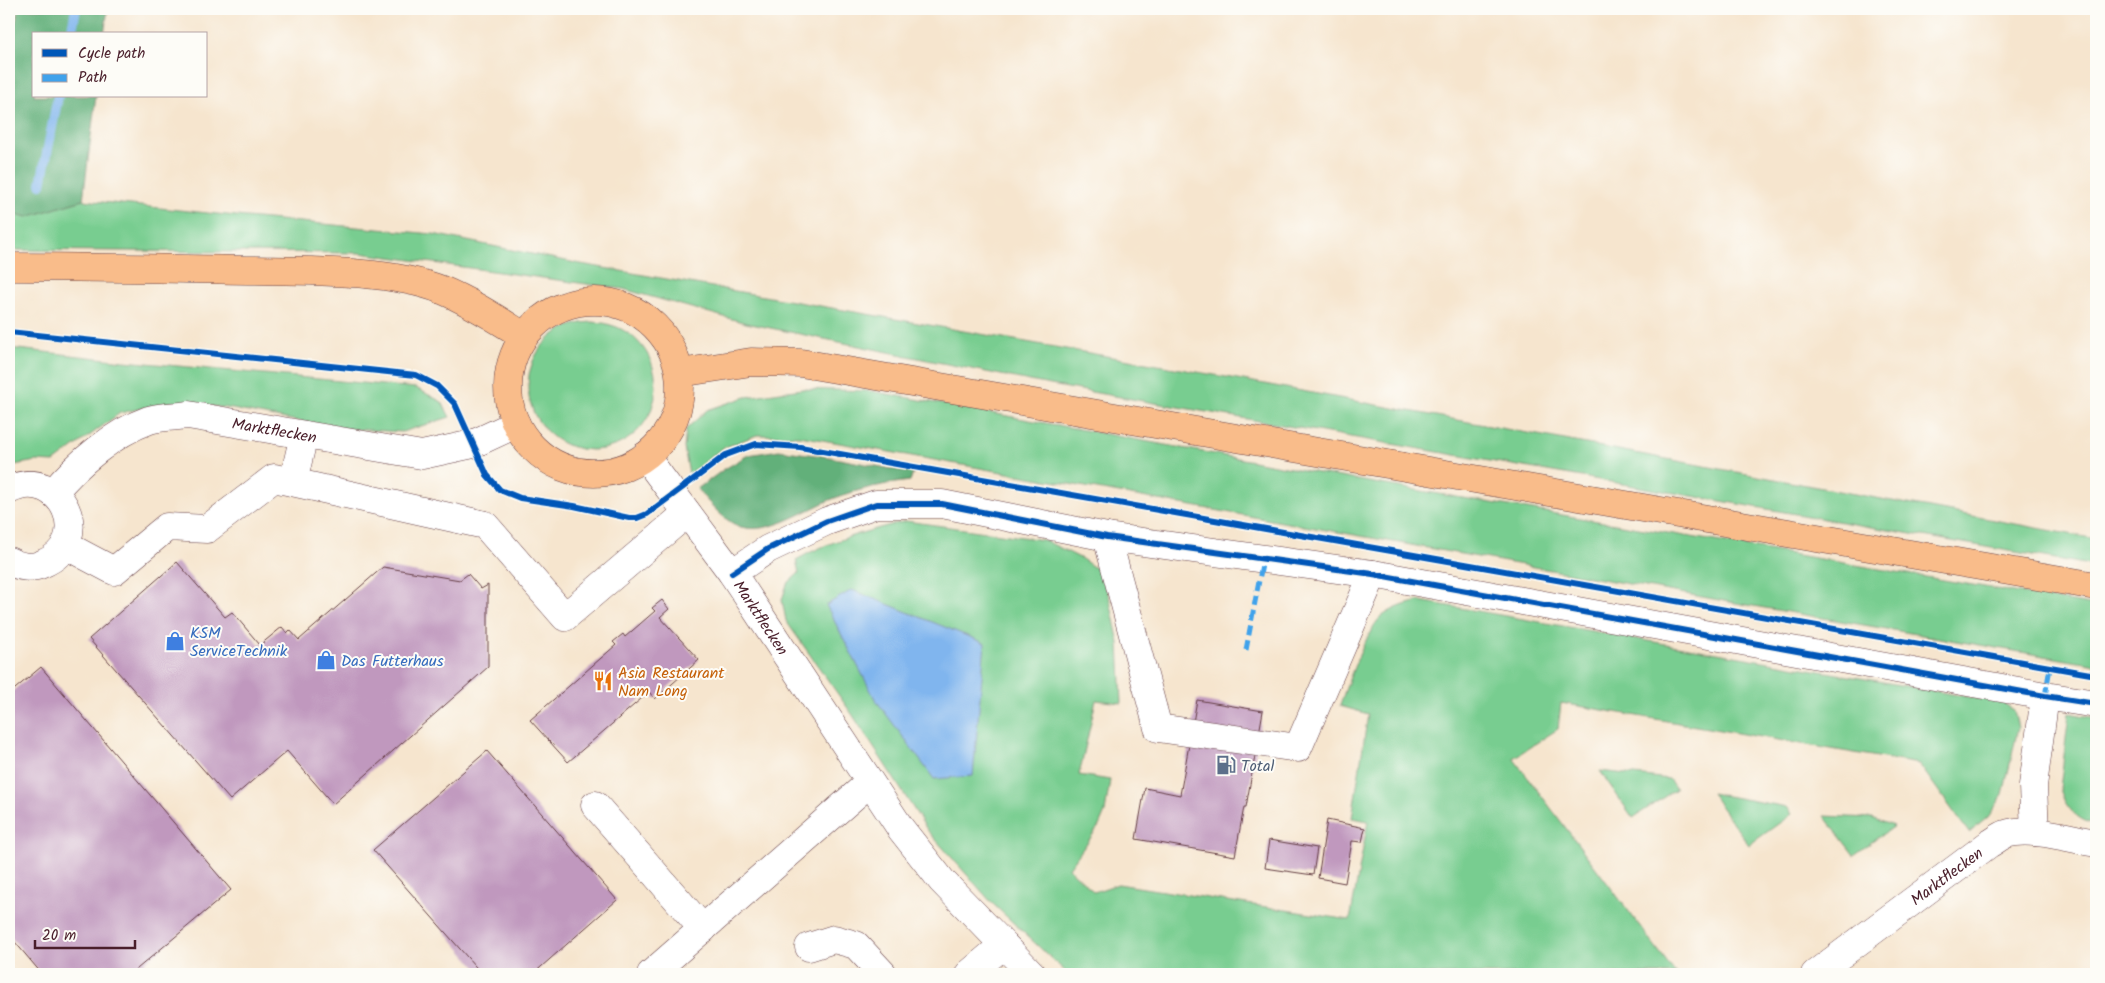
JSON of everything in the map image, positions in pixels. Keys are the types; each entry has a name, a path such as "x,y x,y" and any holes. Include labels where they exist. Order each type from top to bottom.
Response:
{"main road":[{"path":"9,267 297,271 365,275 414,282 442,290 492,316 524,336"},
{"path":"600,301 628,307 652,323 670,346 680,373 680,396 674,419 662,440 645,456 618,470 588,472 559,465 534,448 516,424 508,394 511,364 524,336 544,316 571,303 600,301"},
{"path":"680,373 751,362 801,363 2096,586"}],"street":[{"name":"Marktflecken","path":"53,493 65,478 94,452 131,428 150,420 188,415 422,455 473,444 516,424"},
{"path":"293,482 304,435"},
{"name":"Marktflecken","path":"645,456 732,573 901,829 942,881 1002,946 1032,974"},
{"path":"65,544 114,571 167,527 207,529 274,478 485,525 566,617 687,513"},
{"path":"9,490 16,486 42,486 61,501 67,511 70,522 65,544 58,554 38,566 26,567 9,561"},
{"path":"732,573 768,549 827,521 876,504 942,504 1107,537 1373,574 2096,704"},
{"path":"1107,537 1158,728 1298,748 1373,574"},
{"path":"2036,832 2033,786 2045,696"},
{"path":"651,974 869,783"},
{"path":"595,805 703,929"},
{"name":"Marktflecken","path":"1815,974 1989,844 2006,834 2036,832 2096,843"},
{"path":"809,947 834,939 856,945 883,974"},
{"path":"970,974 1002,946"}],"green space":[{"path":"19,9 108,9 104,32 32,32 32,98 96,98 83,200 27,217 9,212 9,49"},
{"path":"83,200 433,234 581,264 1243,380 2096,539 2096,566 1045,384 746,323 623,289 360,253 9,250 9,212 27,217"},
{"path":"592,322 616,327 637,341 651,362 656,386 651,410 637,431 616,445 592,450 568,445 547,431 533,410 528,386 533,362 547,341 568,327"},
{"path":"9,348 124,361 416,388 442,402 450,417 402,432 335,428 227,408 172,402 120,413 54,462 36,461 9,466"},
{"path":"802,389 871,391 1351,479 2096,606 2096,665 1730,602 800,436 757,435 723,448 689,474 684,448 686,429 707,410 746,397"},
{"path":"779,450 829,457 913,473 910,481 881,485 853,492 835,498 789,520 753,529 735,525 729,521 697,489 748,455"},
{"path":"906,521 1044,540 1082,559 1095,568 1102,576 1109,596 1119,643 1122,703 1096,700 1079,775 1110,780 1105,812 1099,826 1069,868 1094,892 1118,884 1350,920 1368,821 1352,818 1368,714 1340,706 1358,659 1376,623 1381,617 1395,609 1420,601 2003,703 2014,710 2018,728 2003,795 1988,817 1969,833 1919,764 1561,703 1558,729 1513,758 1676,974 1068,974 992,903 928,831 852,714 786,621 782,600 787,584 799,573 796,560 822,547 863,532"},
{"path":"2069,713 2096,718 2096,824 2089,823 2078,817 2068,807 2060,789"},
{"path":"1600,771 1669,779 1676,789 1633,818"},
{"path":"1711,793 1787,807 1792,814 1749,845"},
{"path":"1824,816 1872,818 1894,826 1854,855"}],"water":[{"path":"852,590 985,643 973,776 934,779 875,699 826,605"}],"building":[{"path":"177,562 225,617 232,612 260,645 282,627 287,633 290,630 299,640 383,567 460,580 468,574 481,589 488,585 488,667 333,804 287,751 230,800 89,639"},
{"path":"662,600 669,609 660,617 699,660 655,699 649,692 568,762 530,720 616,645 613,642 623,634 625,637 655,611 652,608"},
{"path":"41,667 231,890 131,974 42,974 9,935 9,694"},
{"path":"1197,700 1263,711 1246,807 1244,807 1235,856 1136,839 1145,788 1180,795"},
{"path":"487,751 617,900 533,974 482,974 373,850"},
{"path":"1327,820 1365,828 1362,842 1352,841 1345,883 1318,878"},
{"path":"1269,840 1317,848 1313,875 1265,868"}],"waterway":[{"path":"71,32 76,9"},
{"path":"41,184 58,98"}],"marked path":[{"path":"1246,650 1263,559"},
{"path":"2045,696 2050,668"}],"cycle path":[{"path":"9,332 416,375 437,386 455,404 487,475 500,490 520,498 574,506 629,518 637,518 647,514 726,455 756,444 800,447 2096,675"},
{"path":"732,573 768,549 827,521 876,504 942,504 1107,537 1373,574 2096,704"}],"place":[{"name":"KSM ServiceTechnik","path":"175,641"},
{"name":"Das Futterhaus","path":"326,660"},
{"name":"Asia Restaurant Nam Long","path":"603,681"},
{"name":"Total","path":"1226,765"}]}
